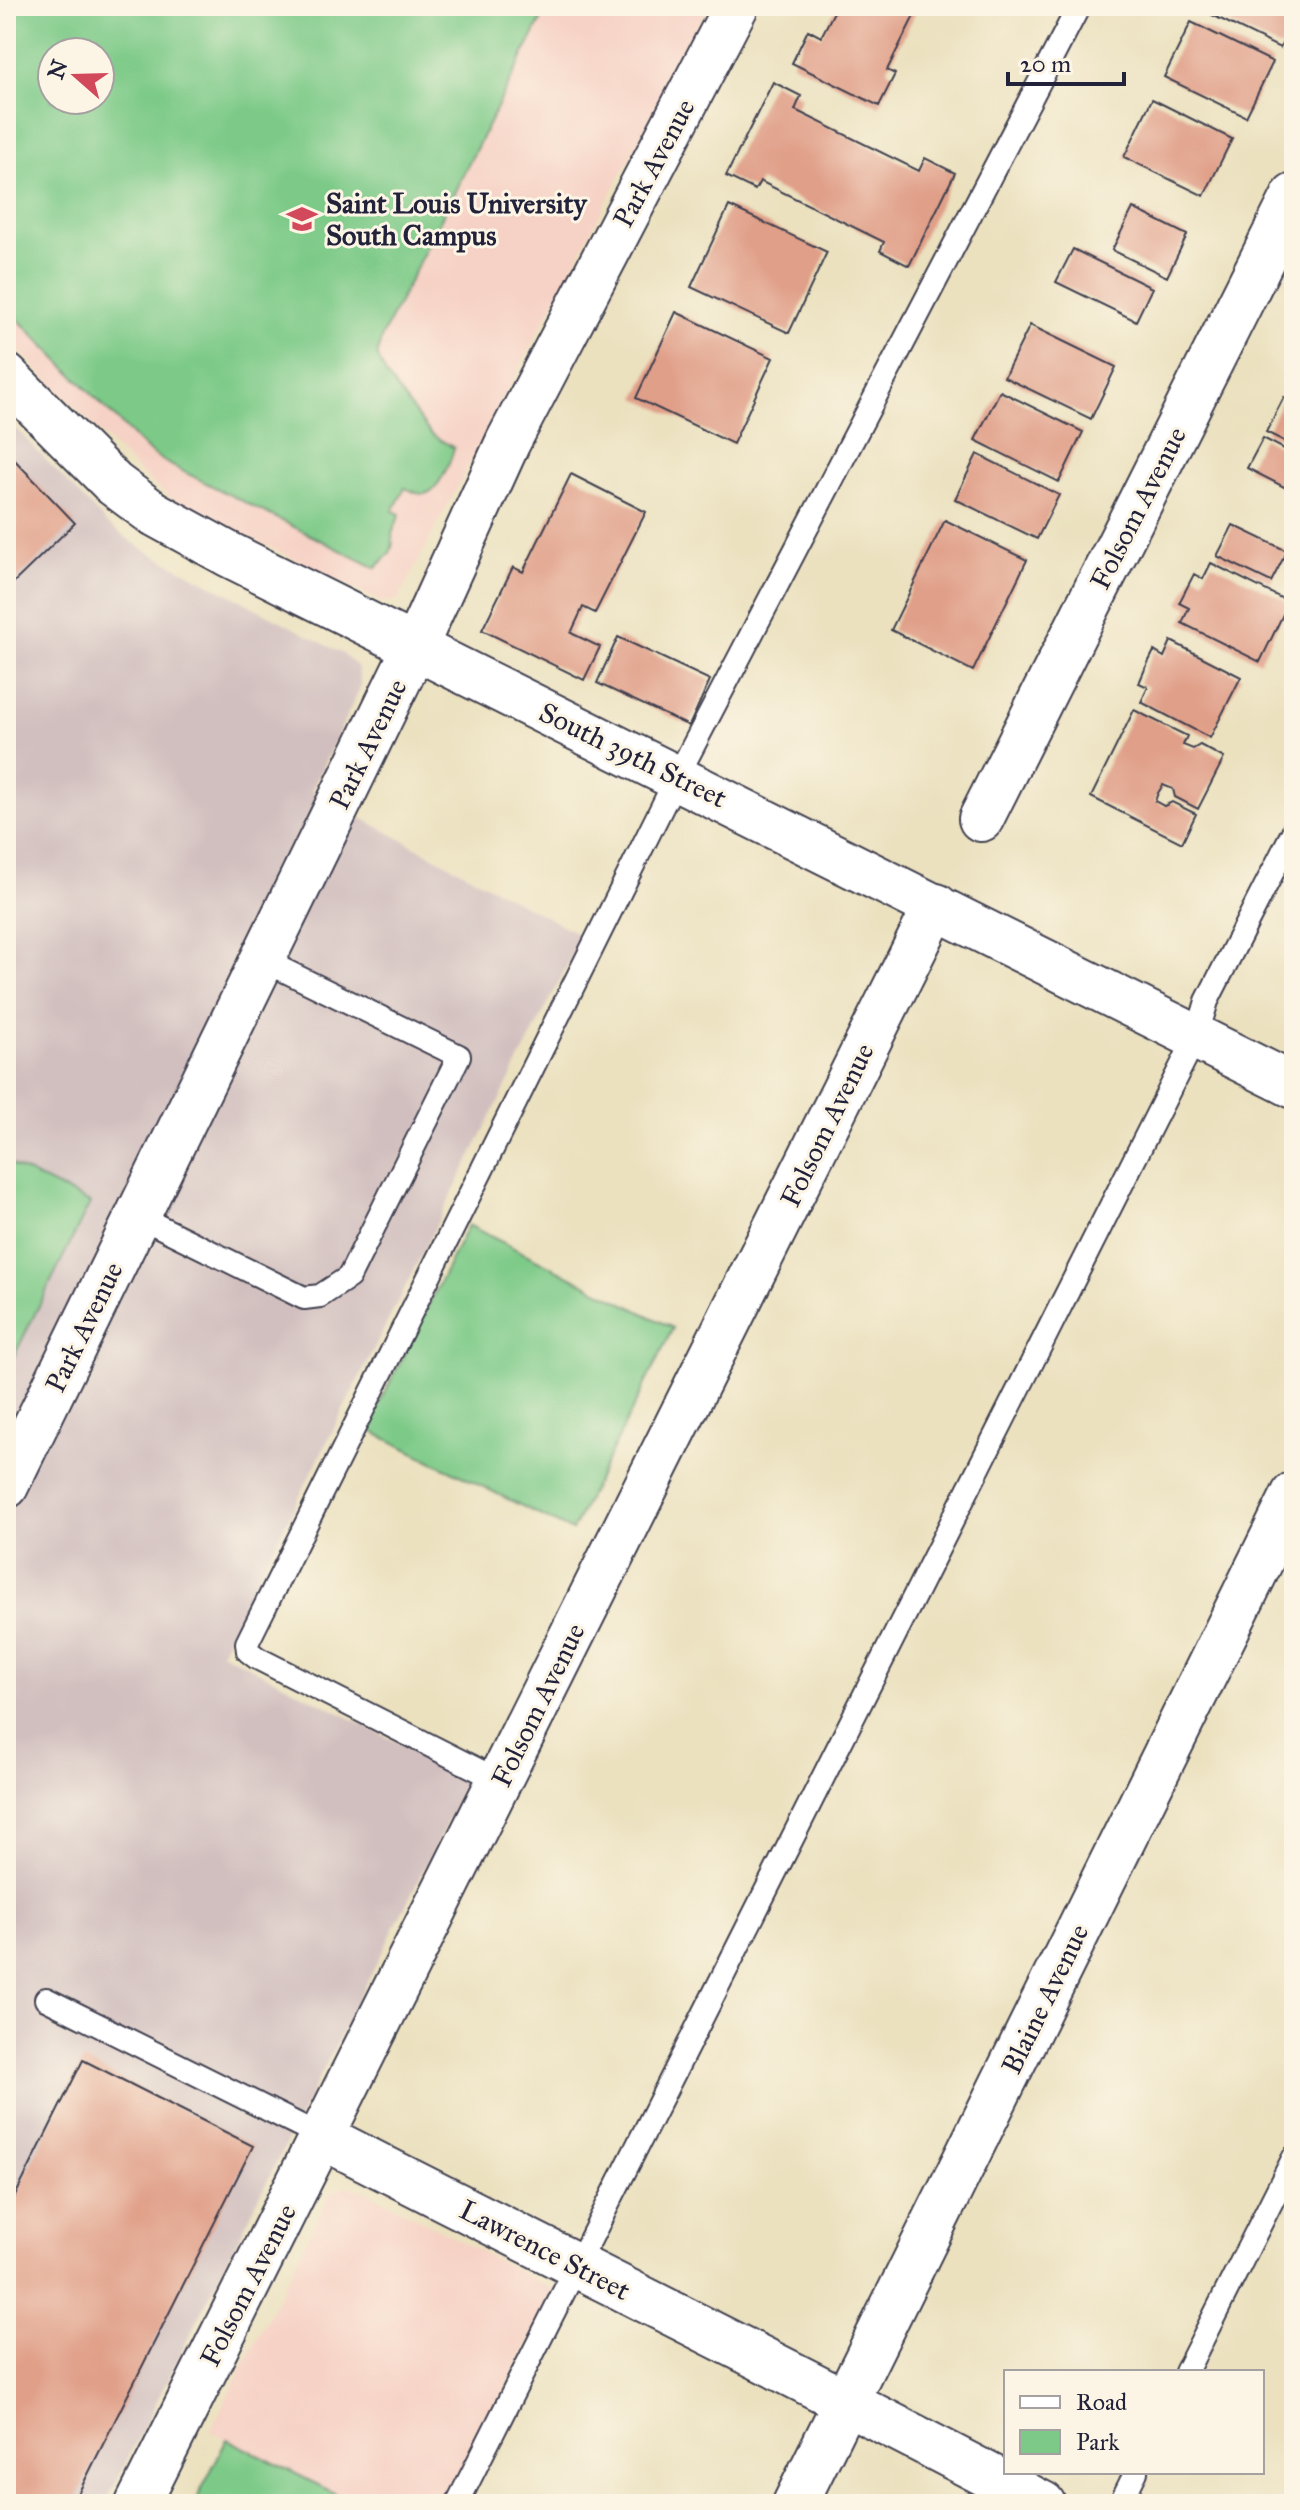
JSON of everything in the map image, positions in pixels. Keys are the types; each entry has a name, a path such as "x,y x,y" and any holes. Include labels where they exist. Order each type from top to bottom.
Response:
{"street":[{"name":"Park Avenue","path":"6,1486 415,647 508,442 736,6"},
{"name":"Folsom Avenue","path":"981,819 1294,196"},
{"name":"South 39th Street","path":"6,376 114,484 153,513 228,554 1294,1086"},
{"name":"Folsom Avenue","path":"138,2504 936,906"},
{"name":"Blaine Avenue","path":"795,2504 1294,1494"},
{"name":"Lawrence Street","path":"323,2137 847,2400 1043,2504"}],"lane":[{"path":"500,1781 257,1658 248,1651 247,1643 677,777 1079,6"},
{"path":"457,2504 1197,1035 1207,1001 1294,830"},
{"path":"138,1216 291,1293 304,1298 320,1296 349,1277 459,1056 263,960"},
{"name":"Lawrence Street","path":"46,1999 323,2137"},
{"path":"1187,2370 1294,2157"},
{"path":"1120,2504 1135,2474"}],"shaded area":[{"name":"Saint Louis University South Campus","path":"6,6 709,6 398,600 381,602 172,499 138,471 6,338"},
{"path":"6,418 107,524 141,548 343,654 357,666 361,686 311,791 582,936 221,1652 469,1779 105,2504 6,2504"},
{"path":"345,2186 366,2191 554,2290 448,2504 356,2504 210,2431 330,2194"}],"green space":[{"name":"Saint Louis University South Campus","path":"6,6 548,6 382,336 377,355 386,375 431,434 454,448 444,475 430,492 420,494 405,488 393,511 400,514 392,534 390,553 376,568 168,464 147,450 6,307"},
{"path":"6,1162 90,1203 6,1372"},
{"path":"468,1225 673,1328 572,1531 367,1429"},
{"path":"227,2439 356,2504 194,2504"}],"building":[{"path":"837,6 919,6 887,70 895,74 879,106 792,63 808,30 821,37"},
{"path":"1212,6 1294,6 1294,20 1280,48 1208,13"},
{"path":"1191,22 1273,62 1246,117 1164,77"},
{"path":"773,82 801,96 795,110 919,171 925,158 955,173 909,266 880,251 884,242 760,181 755,190 726,176"},
{"path":"1152,99 1232,139 1204,196 1124,157"},
{"path":"729,206 827,252 789,333 691,287"},
{"path":"1133,208 1187,235 1167,277 1112,250"},
{"path":"1073,249 1152,288 1136,321 1056,282"},
{"path":"676,312 773,358 733,444 636,398"},
{"path":"1030,325 1116,367 1091,419 1004,377"},
{"path":"1000,391 1083,432 1059,482 975,440"},
{"path":"1284,397 1294,402 1294,446 1266,432"},
{"path":"1263,438 1294,454 1294,492 1247,468"},
{"path":"8,453 75,523 6,590 6,455"},
{"path":"977,454 1059,495 1037,539 955,499"},
{"path":"571,474 646,512 595,613 583,607 571,633 600,647 584,680 482,630 513,567 523,572"},
{"path":"945,520 1027,560 973,671 891,630"},
{"path":"1233,525 1287,551 1271,582 1217,556"},
{"path":"1211,563 1289,602 1260,662 1182,623 1189,608 1179,603 1194,574 1203,579"},
{"path":"618,637 710,680 689,726 597,683"},
{"path":"1171,641 1241,677 1210,738 1141,702 1148,687 1139,683 1145,669 1154,651 1164,657"},
{"path":"1134,710 1187,736 1183,745 1193,749 1200,745 1224,758 1198,809 1175,797 1173,789 1163,785 1158,793 1155,801 1164,806 1172,802 1196,814 1182,843 1091,797"},
{"path":"83,2060 253,2146 73,2504 6,2504 6,2214"}],"place":[{"name":"Saint Louis University South Campus","path":"302,219"}]}
